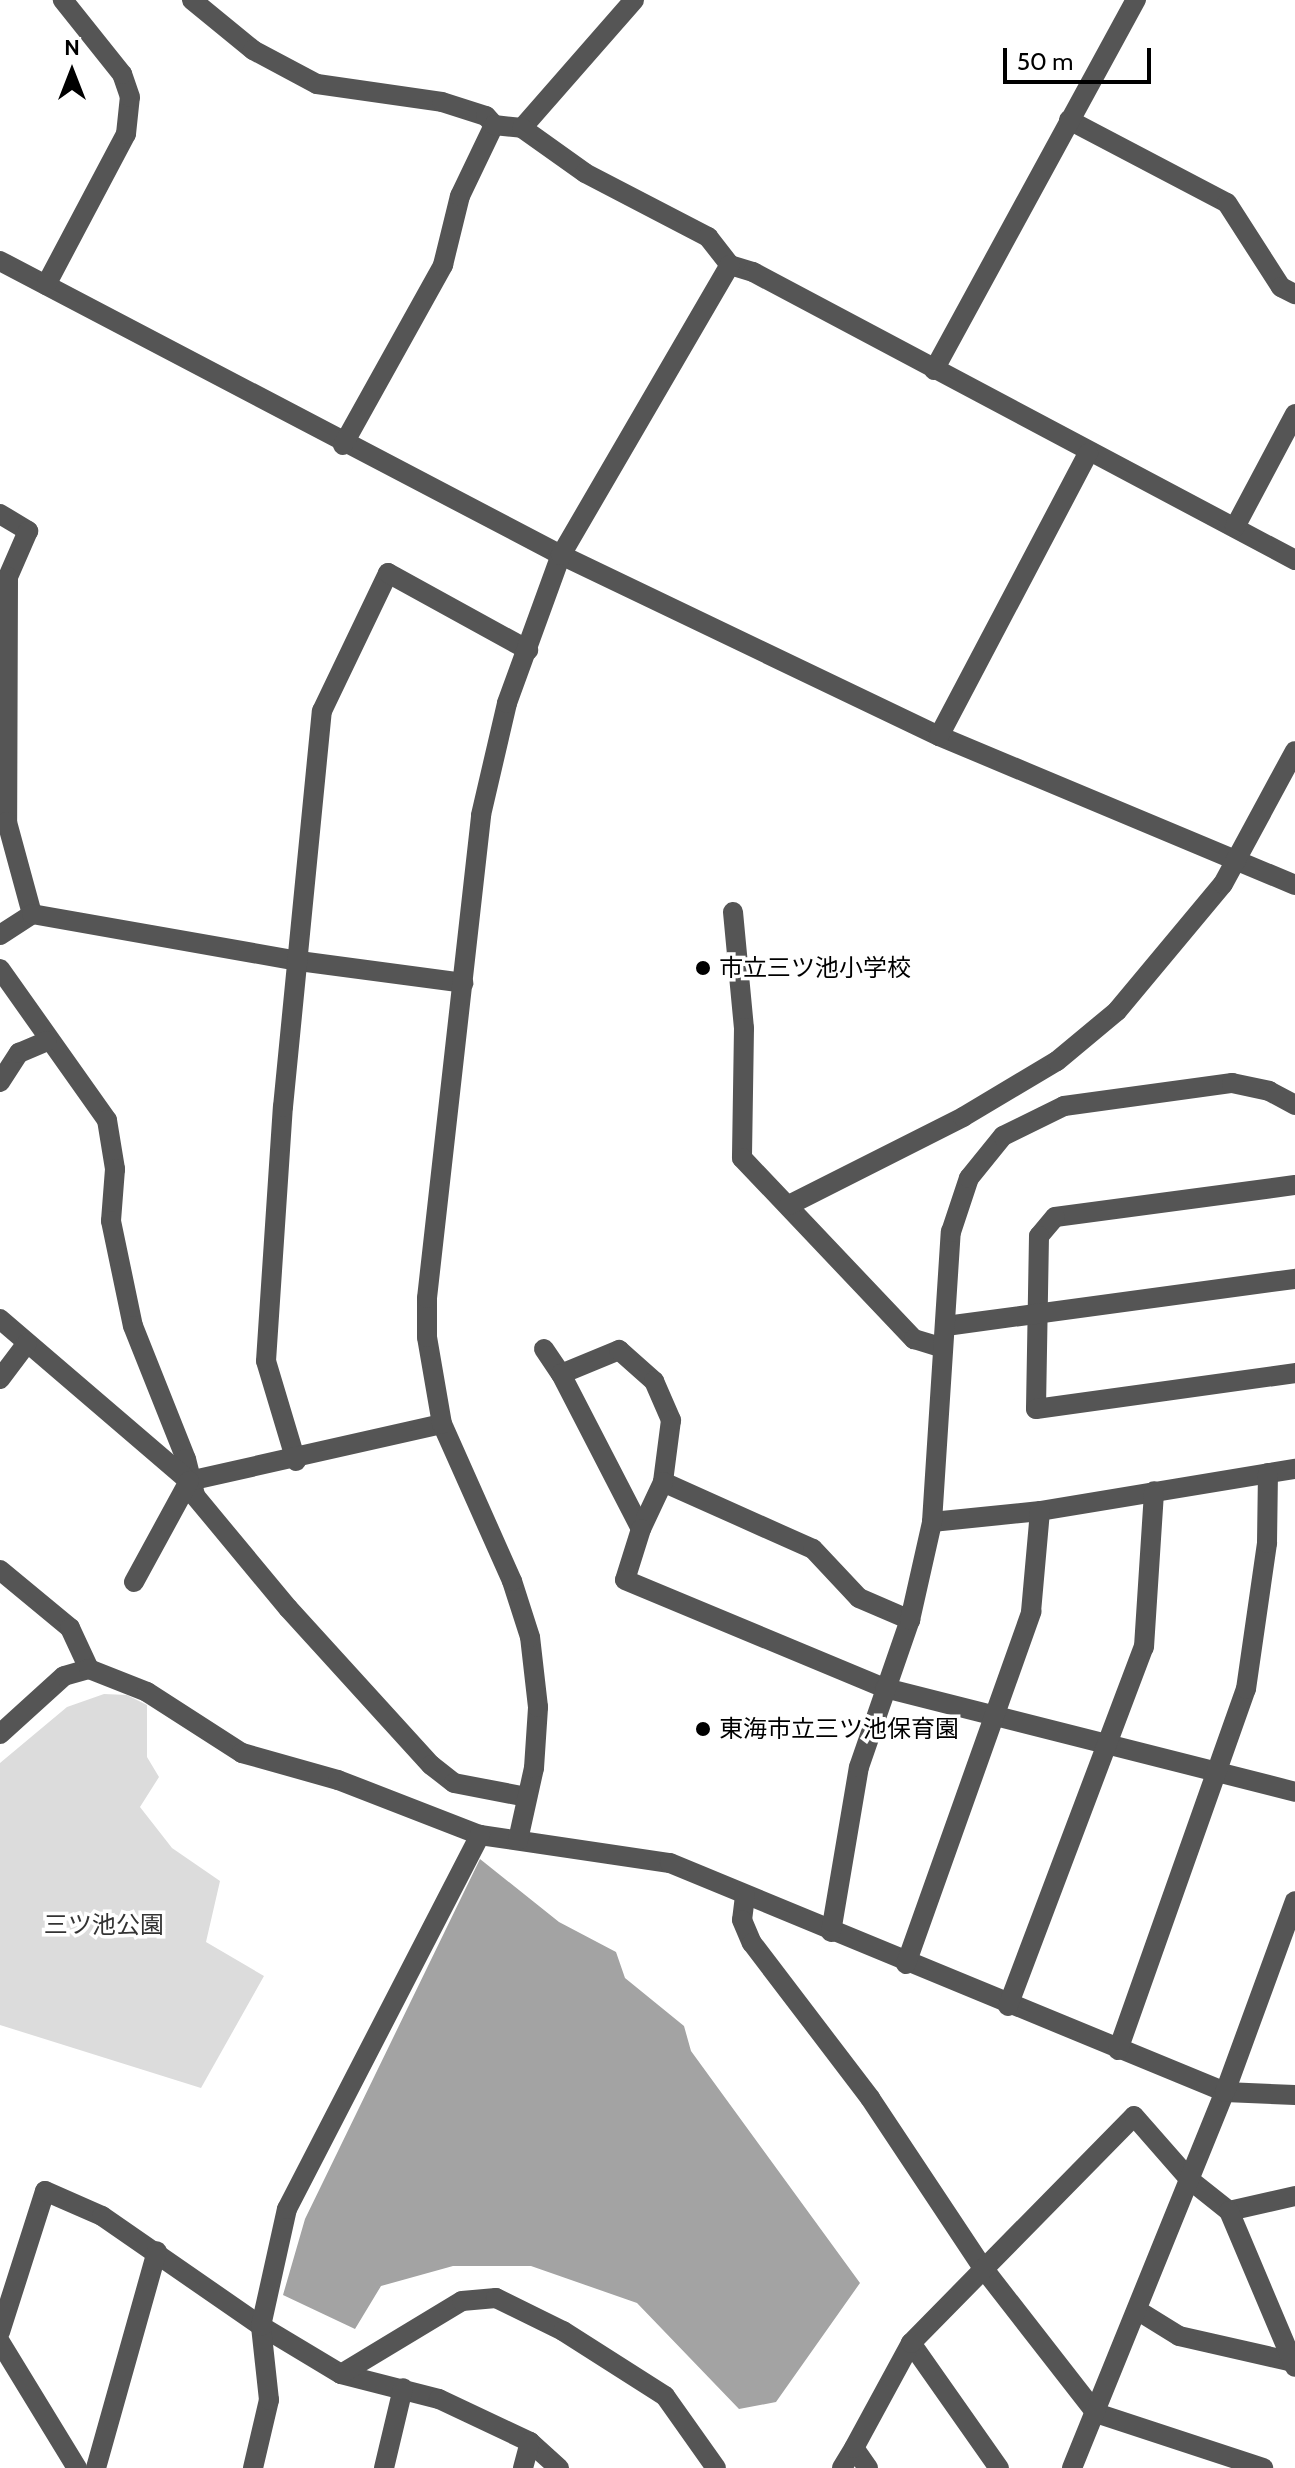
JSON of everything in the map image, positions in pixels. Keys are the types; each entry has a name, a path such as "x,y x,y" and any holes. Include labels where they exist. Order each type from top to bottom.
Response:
{"street":[{"path":"46,285 126,134 130,97 122,74 63,0"},
{"path":"192,0 253,50 317,84 442,102 486,116 494,125 522,128 585,173 708,237 730,265 753,272 1088,453 1295,560"},
{"path":"522,128 634,0"},
{"path":"934,370 1136,0"},
{"path":"1069,120 1227,203 1281,287 1295,294"},
{"path":"343,445 443,265 460,196 494,125"},
{"path":"0,261 343,445 561,555 939,736 1295,885"},
{"path":"518,1840 527,1797 538,1707 530,1637 512,1581 442,1424 429,1361 427,1298 491,757 561,555 730,265"},
{"path":"1235,527 1295,414"},
{"path":"939,736 1088,453"},
{"path":"0,514 28,531 8,577 7,822 32,914"},
{"path":"296,1461 266,1361 283,1107 322,711 388,573 528,650"},
{"path":"789,1205 963,1117 1057,1061 1117,1011 1162,951 1223,884 1295,751"},
{"path":"733,912 744,1028 742,1158 914,1339 940,1347"},
{"path":"0,935 32,914 299,961 464,983"},
{"path":"0,969 47,1041 107,1120 115,1169 111,1221 116,1254 133,1326 186,1459 189,1481 134,1582"},
{"path":"0,1082 19,1053 47,1041"},
{"path":"831,1932 859,1767 910,1620 932,1522 940,1347 946,1326 957,1202 984,1154 1023,1123 1064,1106 1213,1083 1250,1085 1295,1105"},
{"path":"1295,1185 1055,1217 1039,1236 1036,1409 1295,1373"},
{"path":"946,1326 1295,1279"},
{"path":"0,1319 189,1481 246,1560 431,1765 454,1783 527,1797"},
{"path":"0,1379 27,1343"},
{"path":"544,1349 561,1374 641,1529"},
{"path":"561,1374 619,1350 654,1381 671,1420 663,1482 641,1529 625,1580 885,1688 1295,1792"},
{"path":"189,1481 296,1461 442,1424"},
{"path":"932,1522 1040,1511 1295,1469"},
{"path":"1118,2050 1246,1689 1267,1543 1268,1473"},
{"path":"663,1482 813,1549 859,1598 910,1620"},
{"path":"1008,2006 1144,1647 1154,1491"},
{"path":"906,1964 1031,1612 1040,1511"},
{"path":"0,1570 70,1628 89,1669"},
{"path":"0,1734 64,1676 89,1669 147,1692 242,1753 338,1780 480,1835 670,1863 906,1964 1225,2092 1295,2095"},
{"path":"253,2468 269,2400 261,2326 287,2209 480,1835"},
{"path":"745,1896 742,1920 752,1943 870,2098 983,2268 1096,2413 1263,2468"},
{"path":"1072,2468 1225,2092 1295,1901"},
{"path":"842,2468 911,2343 1134,2116 1190,2180 1229,2211 1294,2365"},
{"path":"0,2332 45,2191 102,2216 157,2251 261,2326 341,2374 439,2399 530,2442 559,2468"},
{"path":"1229,2211 1295,2196"},
{"path":"96,2468 157,2251"},
{"path":"341,2374 462,2301 496,2298 563,2331 665,2396 708,2463"},
{"path":"1137,2310 1179,2336 1294,2365"},
{"path":"0,2342 77,2468"},
{"path":"911,2343 999,2468"},
{"path":"384,2468 403,2388"},
{"path":"523,2468 530,2442"},
{"path":"854,2448 868,2468"}],"green space":[{"name":"三ツ池公園","path":"104,1694 127,1695 147,1705 147,1757 159,1777 140,1807 172,1848 220,1881 206,1942 264,1976 201,2088 0,2025 0,1763 67,1707"}],"shaded area":[{"path":"480,1859 559,1922 616,1952 625,1978 684,2026 691,2051 860,2283 776,2402 739,2409 637,2303 531,2266 453,2266 381,2286 355,2329 283,2295 305,2219"}],"place":[{"name":"市立三ツ池小学校","path":"703,968"},
{"name":"東海市立三ツ池保育園","path":"703,1729"}]}
